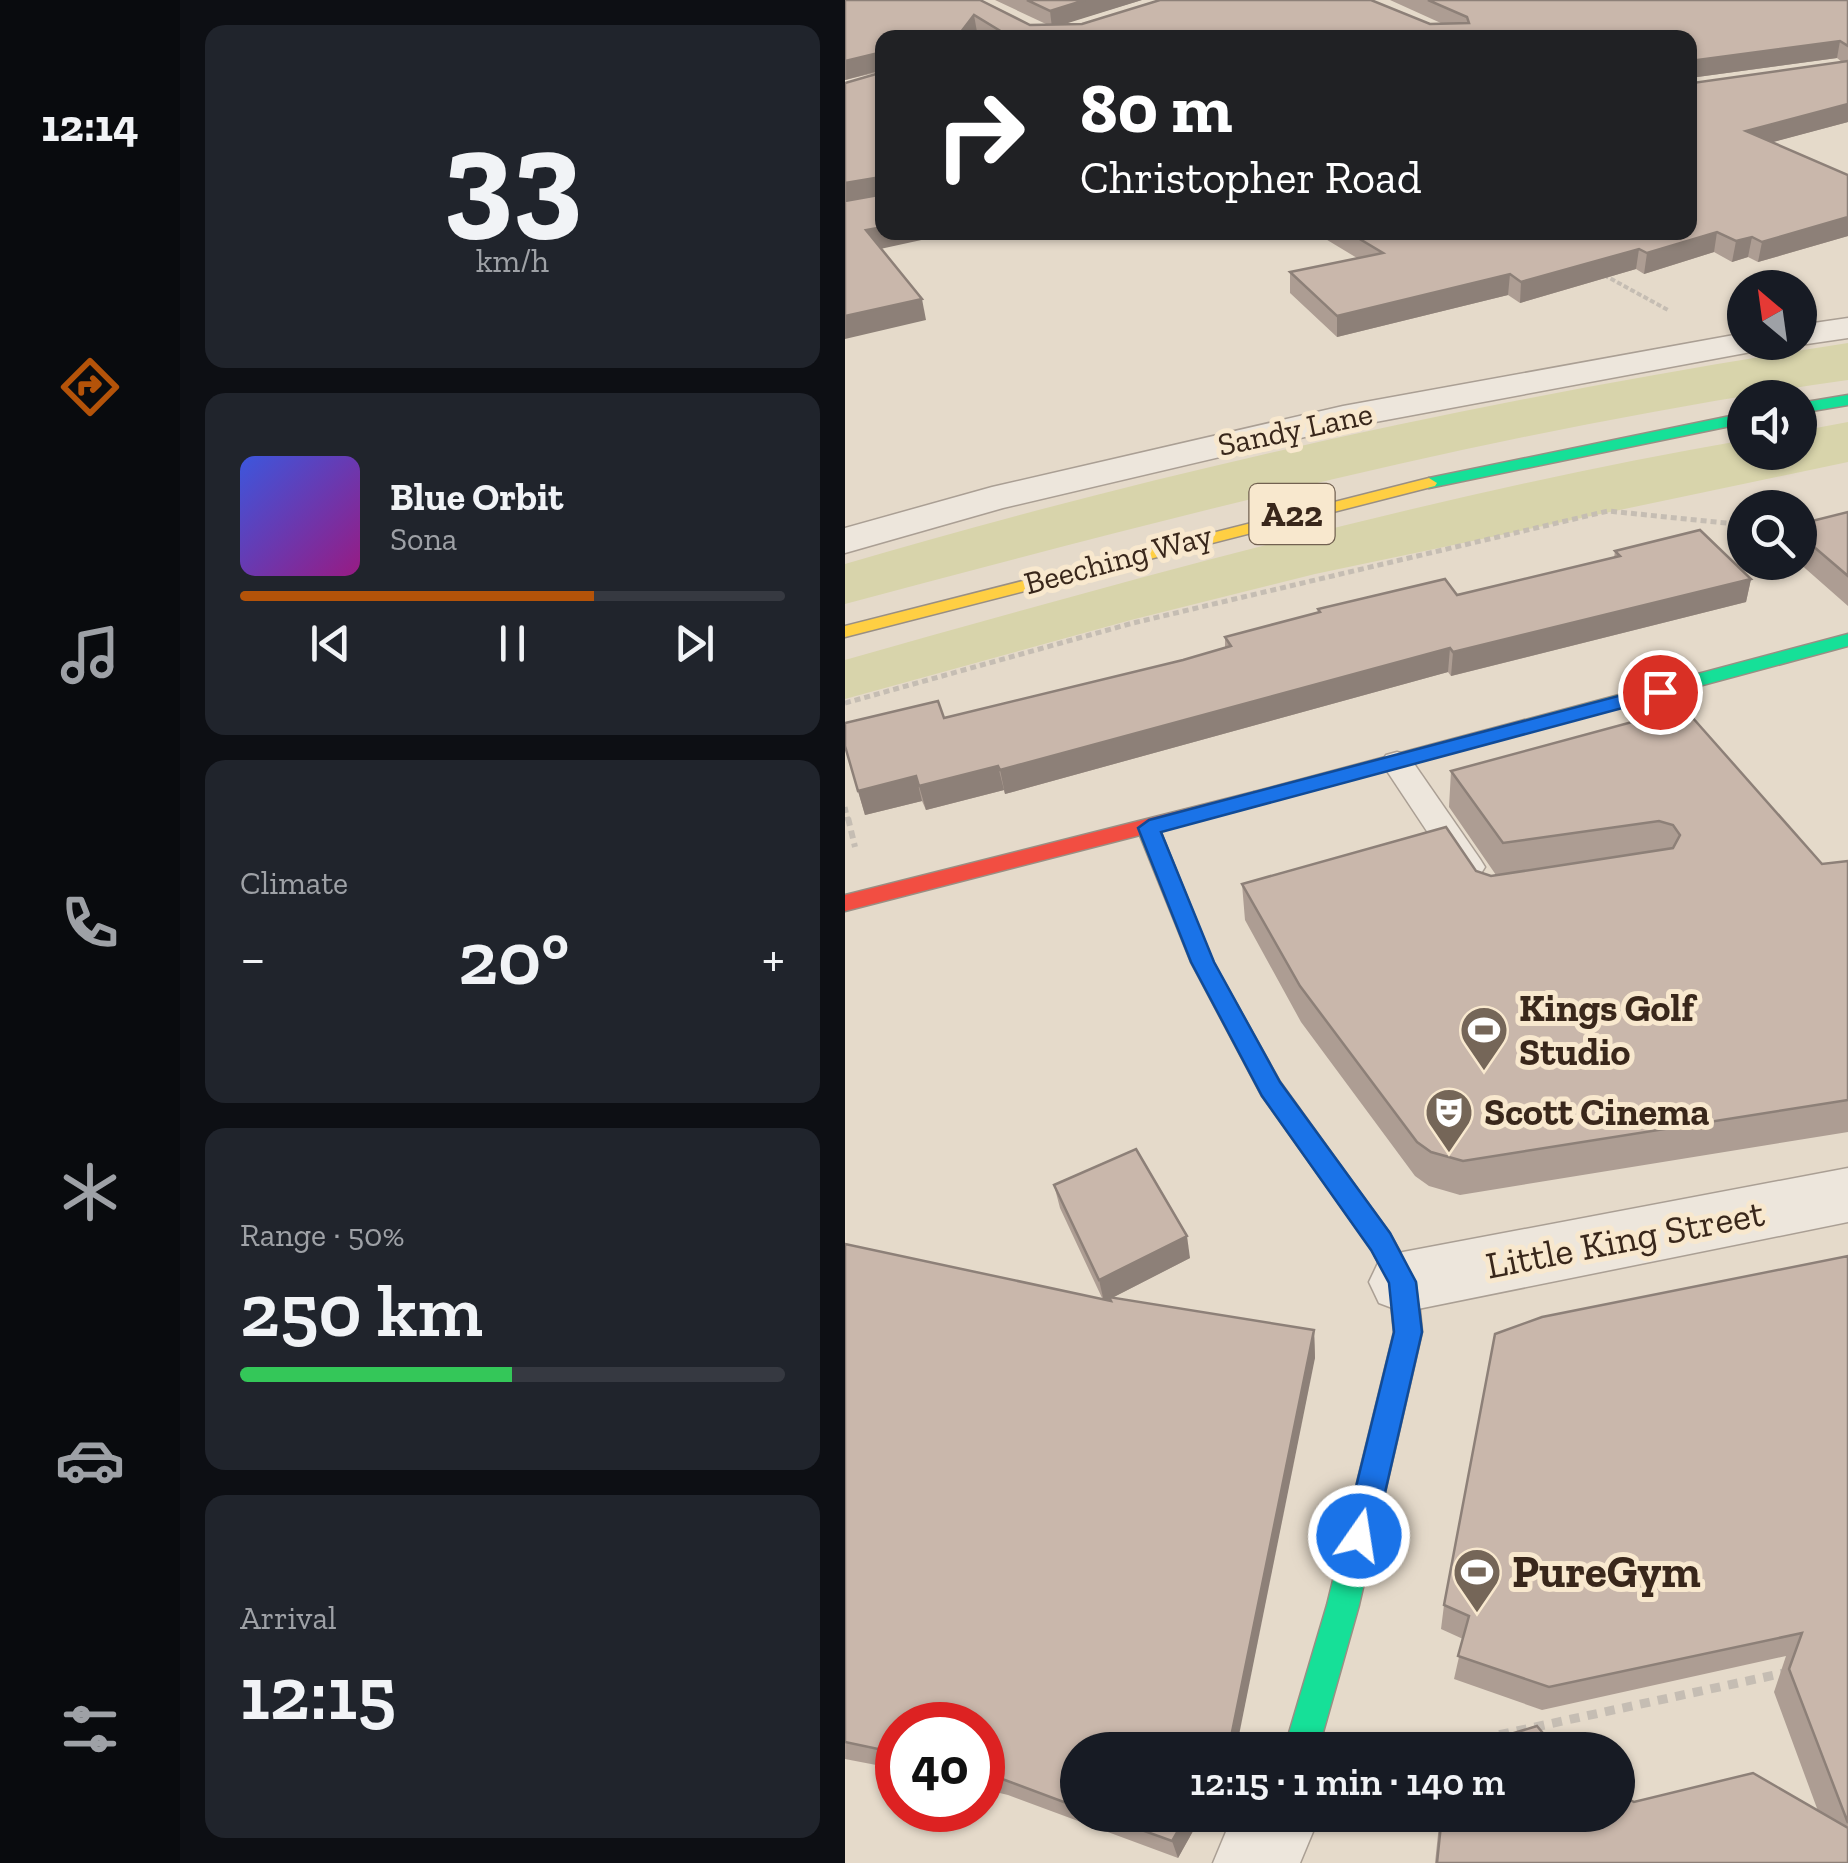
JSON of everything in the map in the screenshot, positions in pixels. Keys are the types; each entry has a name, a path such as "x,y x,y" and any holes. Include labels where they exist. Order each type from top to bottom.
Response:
{"main road":[{"path":"1817,405 1848,400"},
{"name":"Beeching Way","path":"845,632 1417,483 1727,422"},
{"path":"845,903 1149,828 1848,640"},
{"path":"1149,828 1203,962 1271,1089 1381,1242 1403,1282 1408,1332 1343,1604 1306,1732"}],"street":[{"path":"1817,333 1848,328"},
{"name":"Sandy Lane","path":"845,541 992,500 1343,417 1727,347"},
{"name":"Little King Street","path":"1403,1282 1848,1195"},
{"path":"1256,1863 1270,1832"}],"lane":[{"path":"1397,762 1488,896"}],"path":[{"path":"1596,270 1727,337"},
{"path":"845,703 1187,610 1608,512 1727,523"},
{"path":"1511,1732 1791,1671"}],"shaded area":[{"path":"1848,343 1848,380 1817,385 1817,380 1727,380 1727,399 1343,477 845,604 845,564 1093,496 1343,437 1595,386 1740,360 1817,360 1817,348"},
{"path":"1848,422 1848,462 1817,469 1817,428"},
{"path":"1727,443 1727,470 1810,470 1315,574 845,699 845,660 1292,538 1631,461"}],"building":[{"path":"845,0 980,0 1030,25 1082,24 1160,0 1371,0 1430,24 1469,23 1467,17 1428,0 1848,0 1848,46 1840,41 1697,60 1697,30 999,30 974,15 963,30 875,30 875,54 845,61"},
{"path":"1027,0 1085,0 1050,11"},
{"path":"1848,61 1848,104 1746,131 1848,175 1848,217 1762,242 1752,237 1736,241 1717,232 1697,238 1697,82"},
{"path":"875,74 875,178 845,183 845,83"},
{"path":"875,196 875,228 866,230 922,299 845,316 845,201"},
{"path":"1361,240 1690,240 1647,253 1639,249 1521,282 1510,274 1337,316 1290,272 1383,253"},
{"path":"1848,512 1848,576 1817,550 1817,520"},
{"path":"1700,530 1727,556 1727,580 1747,580 1453,652 1450,648 1000,770 998,766 919,786 916,776 858,791 845,746 845,723 938,701 944,718 1183,660 1231,646 1225,637 1320,612 1318,609 1445,579 1457,595 1620,556 1615,551"},
{"path":"1684,708 1822,864 1848,861 1848,1100 1463,1161 1431,1152 1417,1142 1300,986 1242,884 1446,827 1476,871 1491,876 1673,848 1680,835 1673,825 1659,821 1503,843 1451,771"},
{"path":"1136,1149 1187,1236 1099,1280 1054,1185"},
{"path":"845,1244 1111,1301 1109,1297 1314,1330 1232,1732 1060,1732 1060,1801 1005,1780 1005,1702 875,1702 875,1748 845,1742"},
{"path":"1848,1256 1848,1823 1789,1669 1802,1633 1549,1687 1458,1656 1469,1616 1444,1605 1495,1334 1542,1317"},
{"path":"1537,1726 1542,1732 1517,1732"},
{"path":"1753,1773 1848,1828 1848,1863 1437,1863 1440,1832 1635,1832 1635,1802"},
{"path":"1147,1832 1177,1832 1172,1841"}],"traffic: fast":[{"path":"1817,405 1848,400"},
{"path":"1429,483 1727,422"},
{"path":"1254,799 1848,640"},
{"path":"1148,828 1202,962 1271,1089 1381,1242 1403,1282 1408,1332 1343,1605 1306,1732"}],"traffic: slow":[{"path":"845,632 1429,483"}],"traffic: jam":[{"path":"845,903 1254,799"}],"place":[{"name":"Kings Golf Studio","path":"1484,1072"},
{"name":"Scott Cinema","path":"1449,1154"},
{"name":"PureGym","path":"1477,1614"}],"route":[{"path":"1359,1536 1408,1332 1403,1282 1381,1242 1271,1089 1203,962 1149,828 1660,692"}]}
